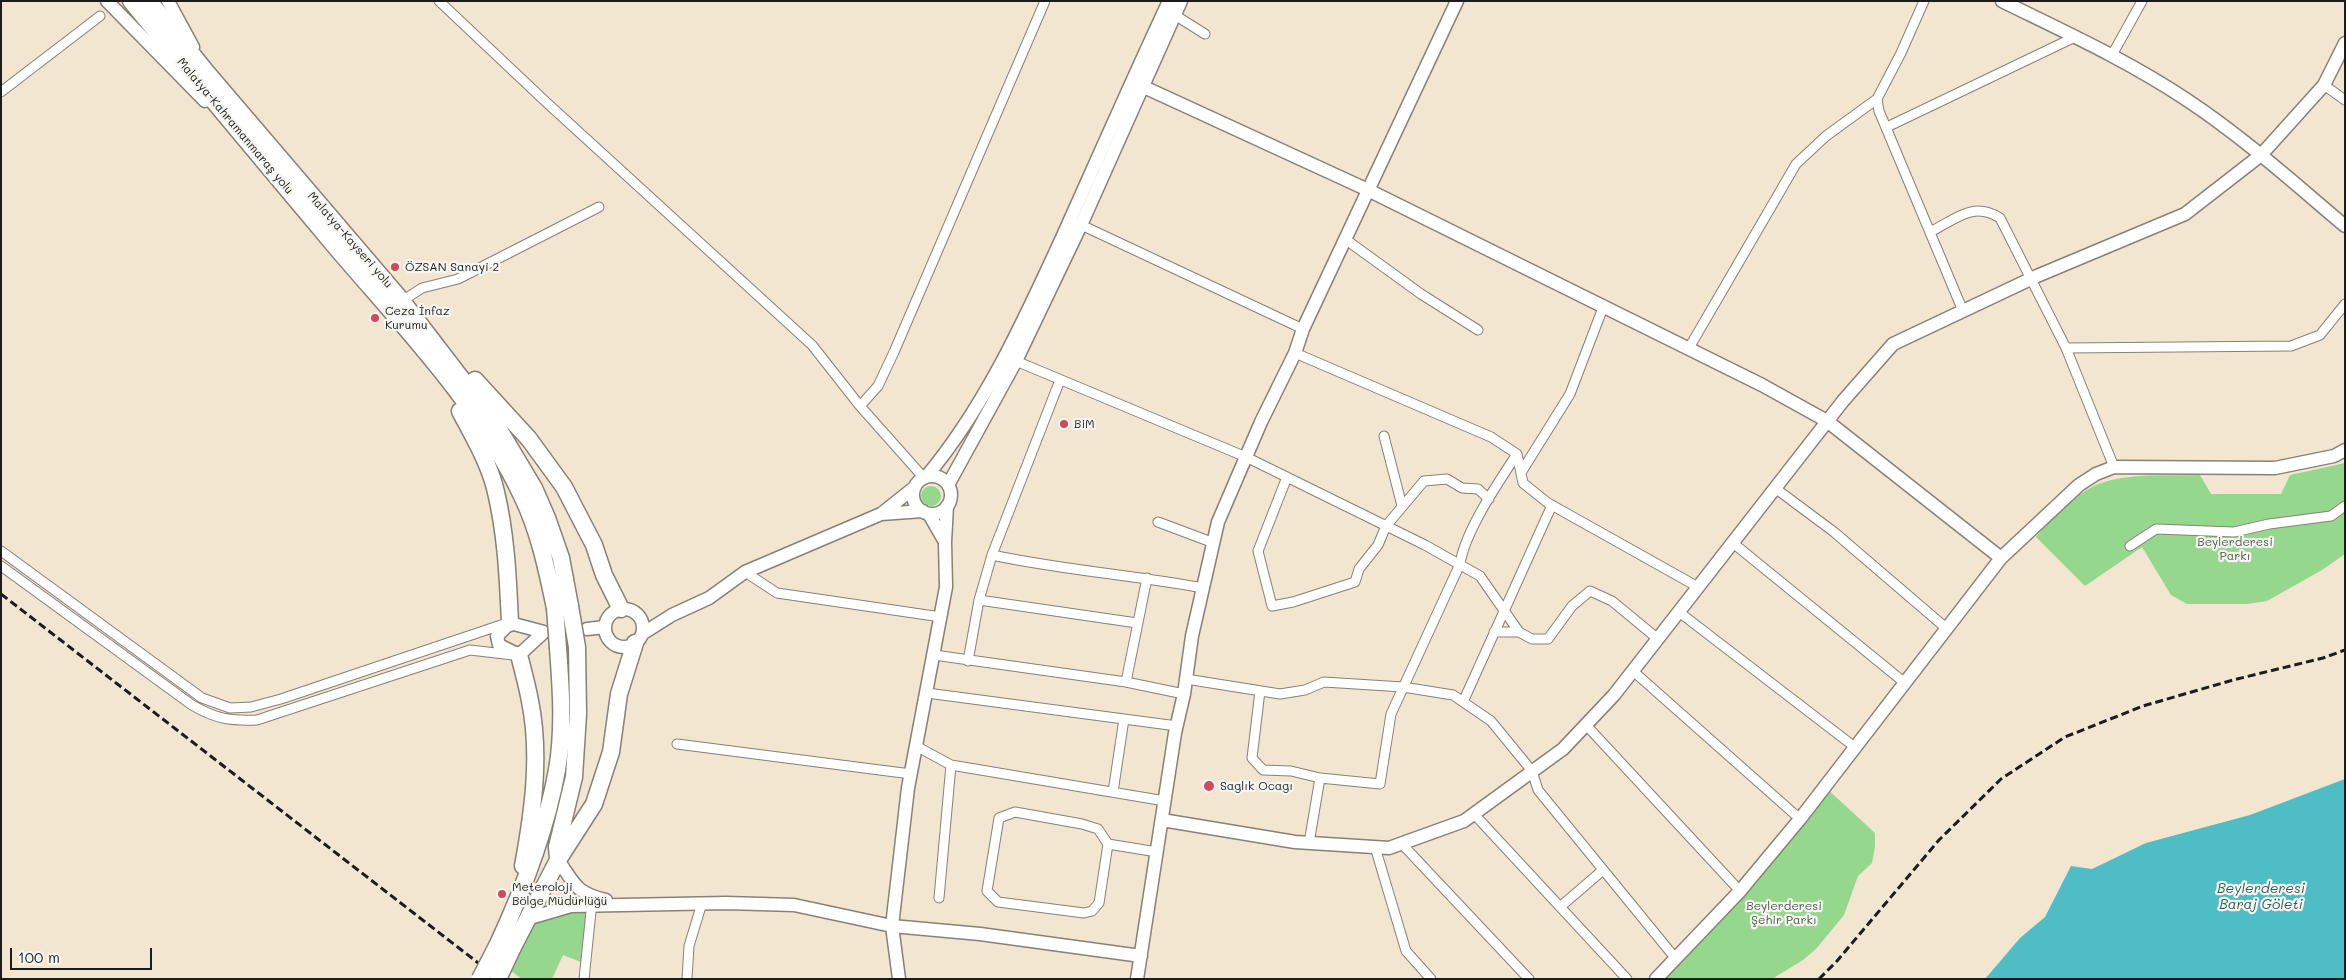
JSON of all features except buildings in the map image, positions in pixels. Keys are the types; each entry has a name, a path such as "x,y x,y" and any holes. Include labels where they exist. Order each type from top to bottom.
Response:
{"highway":[{"name":"Malatya-Kahramanmaraş yolu","path":"131,1 438,367 491,439 522,496 562,607 558,648 562,695 557,769 538,848 517,902 505,946 480,979"},
{"name":"Malatya-Kayseri yolu","path":"149,1 208,74 402,301 494,421 534,488 547,518 561,558 562,607 577,647 578,714 574,777 557,847 558,860 530,918 505,946 498,979"},
{"path":"402,301 530,439 558,479 594,545 604,575 621,609"},
{"path":"438,367 482,454 495,487 508,581 510,623"},
{"path":"558,860 594,804 611,752 619,694 639,638"},
{"path":"517,902 532,820 535,754 531,702 519,656"}],"street":[{"path":"107,1 257,153"},
{"path":"168,1 208,74"},
{"path":"439,1 539,96 812,345 922,480"},
{"path":"860,406 878,386 894,352 1045,1"},
{"path":"948,485 1075,223 1170,9 1181,1"},
{"path":"1137,979 1192,636 1218,522 1296,353 1303,329 1457,1"},
{"path":"1689,348 1796,164 1826,136 1877,99 1901,53 1924,1"},
{"path":"2002,1 2112,55 2188,100 2261,156 2345,226"},
{"path":"2112,55 2142,1"},
{"path":"1170,9 1205,34"},
{"path":"1,92 100,16"},
{"path":"1887,127 2075,37"},
{"path":"1162,820 1308,843 1389,848 1464,821 1563,749 1614,695 1827,422 1893,344 2031,279 2185,214 2261,156 2324,86 2345,43"},
{"path":"1138,84 1368,190 1604,305 1762,385 1827,422 2001,558"},
{"path":"2324,86 2345,100"},
{"path":"1877,99 1963,311"},
{"path":"402,301 422,288 458,279 599,208"},
{"path":"1930,232 1976,209 1990,212 2000,218 2044,301 2066,348 2114,466"},
{"path":"1075,223 1303,329"},
{"path":"1345,240 1421,294 1478,330"},
{"path":"2066,348 2292,346 2320,335 2345,304"},
{"path":"1522,472 1570,394 1604,305"},
{"path":"1296,353 1491,437 1517,454 1523,484 1552,505 1698,587"},
{"path":"1010,359 1246,458 1460,564 1480,576 1519,632 1532,639 1548,640 1572,606 1590,591 1612,601 1658,639"},
{"path":"639,638 642,622 634,612 621,609 610,615 605,627 606,633 613,643 624,647 639,638 672,615 709,598 745,572 881,514 922,480 951,448 977,406 1010,359"},
{"path":"968,661 979,600 992,555 1060,380"},
{"path":"1384,436 1402,506"},
{"path":"1656,979 1740,891 1800,819 2001,558 2079,486 2096,474 2114,466 2275,468 2334,456 2345,450"},
{"path":"1260,691 1252,758 1264,770 1291,771 1320,778 1380,784 1391,714 1460,564 1462,552 1489,498 1517,454"},
{"path":"899,979 892,926 911,774 946,587 944,542 947,506 951,498 948,485 938,477 922,480"},
{"path":"1287,478 1258,551 1272,606 1293,602 1355,582 1359,569 1378,545 1386,526 1424,481 1447,479 1462,488 1478,490 1489,498"},
{"path":"922,480 914,502 926,512 944,542"},
{"path":"1776,488 1834,532 1946,628"},
{"path":"1464,702 1552,505"},
{"path":"881,514 939,513 947,506"},
{"path":"2130,546 2156,529 2234,532 2269,524 2331,516 2345,506"},
{"path":"1158,522 1214,543"},
{"path":"1733,543 1905,683"},
{"path":"1,551 202,698 230,708 251,707 281,699 510,623 544,632 519,656"},
{"path":"992,555 1048,566 1148,578 1204,588"},
{"path":"1,566 192,705 208,714 230,721 257,720 470,650 519,656"},
{"path":"745,572 777,593 941,617"},
{"path":"1126,682 1148,578"},
{"path":"979,600 1138,623"},
{"path":"1679,612 1856,748"},
{"path":"639,616 672,615"},
{"path":"510,623 497,636 499,645 519,656"},
{"path":"587,628 605,627"},
{"path":"1494,632 1519,632"},
{"path":"934,655 1126,682 1184,694"},
{"path":"1633,671 1800,819"},
{"path":"1186,679 1280,694 1305,690 1324,682 1403,687 1453,695 1491,721 1532,771 1538,790 1676,959"},
{"path":"927,693 1177,726"},
{"path":"1113,792 1124,719"},
{"path":"1586,724 1740,891"},
{"path":"677,744 911,774"},
{"path":"916,746 951,765 1165,801"},
{"path":"939,898 951,765"},
{"path":"1308,843 1320,778"},
{"path":"1108,844 1099,903 1092,911 1084,913 998,902 987,891 999,818 1015,812 1082,824 1098,829 1108,844 1157,852"},
{"path":"1474,814 1627,979"},
{"path":"1401,844 1529,979"},
{"path":"1375,847 1406,951 1431,979"},
{"path":"558,860 577,889 592,901"},
{"path":"1560,907 1603,870"},
{"path":"584,979 592,901"},
{"path":"530,918 592,901 623,904 794,905 892,926 980,934 1141,956"},
{"path":"687,979 689,946 702,903"}],"green space":[{"name":"Beylerderesi Parkı","path":"2345,463 2345,554 2322,570 2267,601 2247,604 2187,604 2171,595 2142,547 2085,586 2036,537 2075,498 2094,486 2115,479 2139,476 2200,475 2211,494 2281,494 2290,475"},
{"path":"931,486 938,489 941,496 938,503 931,506 924,503 921,496 924,489"},
{"name":"Beylerderesi Şehir Parkı","path":"1825,787 1875,833 1875,847 1872,863 1858,876 1844,915 1816,949 1803,960 1772,979 1656,979"},
{"path":"591,905 586,964 563,955 552,979 522,979 504,966 530,918"}],"water":[{"name":"Beylerderesi Baraj Göleti","path":"2345,779 2345,979 1985,979 2020,938 2045,917 2071,866 2092,869 2146,843 2250,815"}],"railway":[{"path":"1,594 499,979"},
{"path":"1819,979 1837,961 1939,840 2001,779 2065,737 2143,706 2233,680 2323,658 2345,650"}],"place":[{"name":"ÖZSAN Sanayi 2","path":"395,267"},
{"name":"Ceza İnfaz Kurumu","path":"375,318"},
{"name":"BiM","path":"1064,424"},
{"name":"Saglık Ocagı","path":"1209,786"},
{"name":"Meteroloji Bölge Müdürlüğü","path":"502,894"}]}
